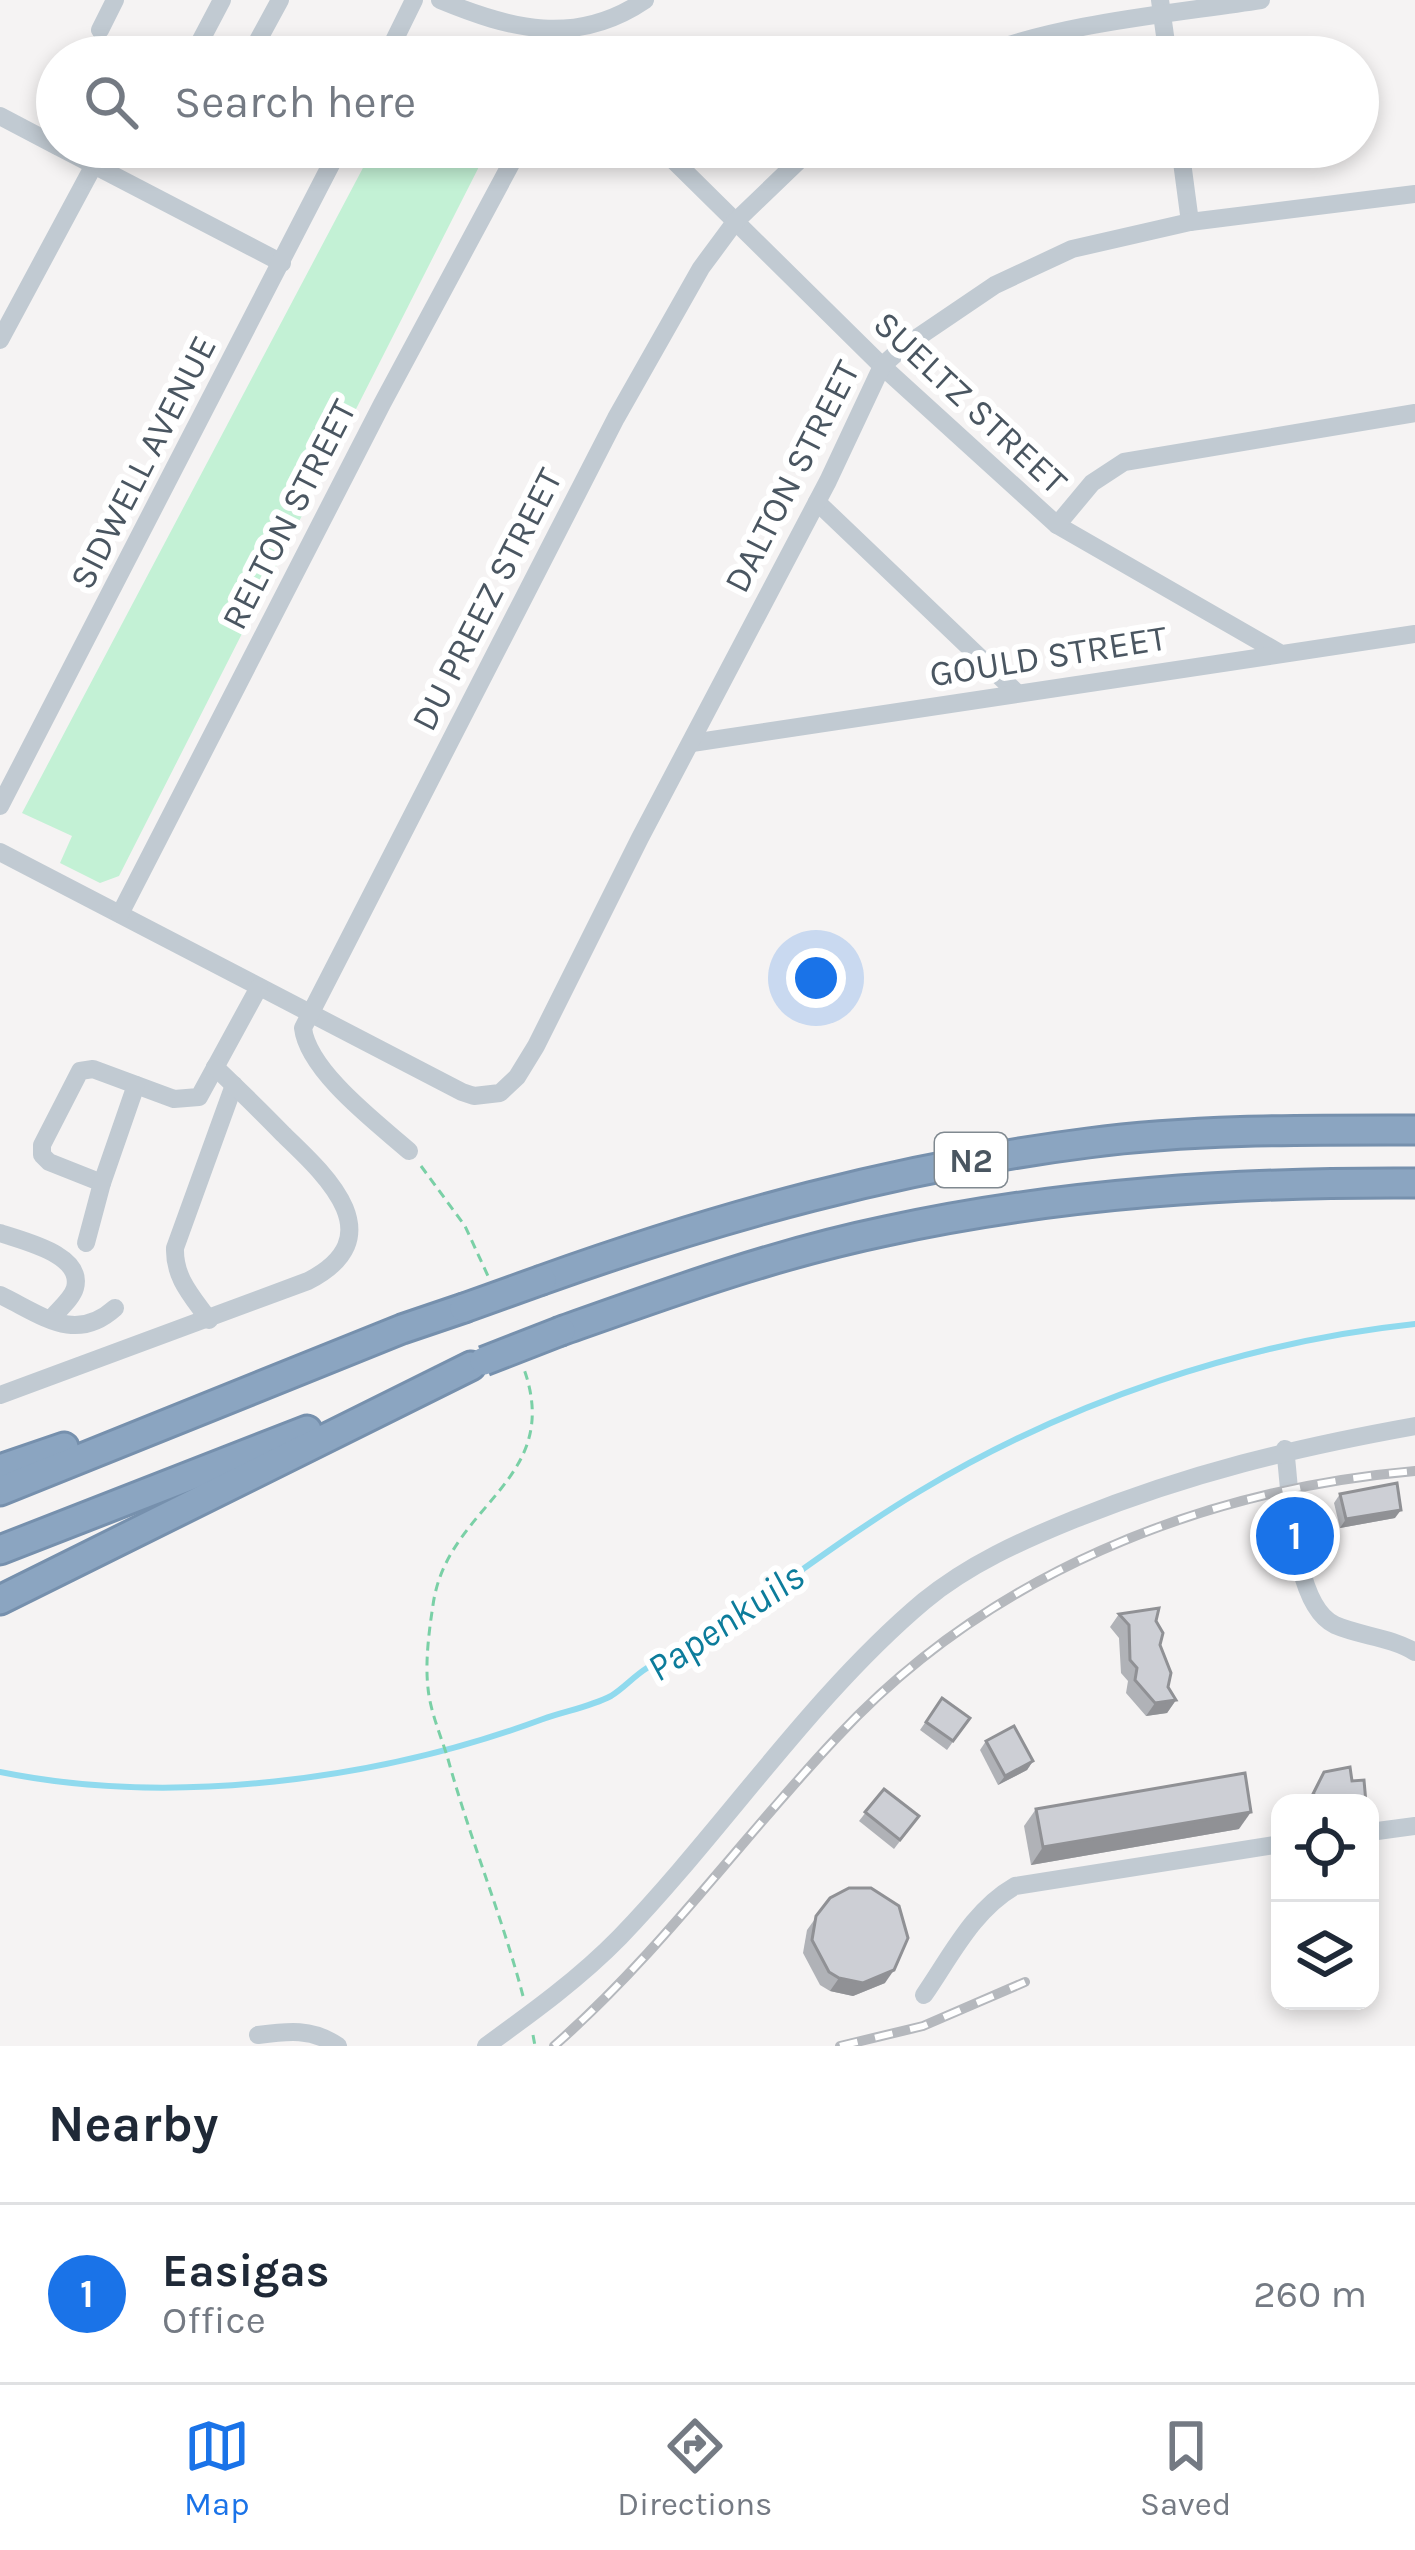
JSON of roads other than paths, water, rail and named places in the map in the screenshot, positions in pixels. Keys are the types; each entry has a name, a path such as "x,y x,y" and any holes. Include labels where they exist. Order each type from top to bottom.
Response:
{"highway":[{"name":"N2","path":"0,1491 402,1329 737,1214 952,1162 1093,1142 1200,1134 1415,1130"},
{"name":"N2","path":"0,1550 561,1331 810,1249 950,1218 1157,1190 1415,1183"},
{"path":"0,1469 402,1329"},
{"path":"0,1600 478,1364"}],"street":[{"path":"100,31 116,0"},
{"path":"203,36 222,0"},
{"path":"260,36 280,0"},
{"path":"396,36 414,0"},
{"path":"440,0 526,30 598,22 645,0"},
{"path":"1044,36 1161,7 1261,0"},
{"path":"0,116 36,135"},
{"path":"0,340 92,168"},
{"path":"100,168 282,263"},
{"name":"SIDWELL AVENUE","path":"0,806 330,168"},
{"name":"RELTON STREET","path":"120,914 509,168"},
{"name":"SUELTZ STREET","path":"681,168 882,366 1057,525 1278,652"},
{"name":"DU PREEZ STREET","path":"310,1013 616,418 701,268 735,222 791,168"},
{"path":"1183,168 1190,222"},
{"name":"DALTON STREET","path":"310,1013 474,1096 500,1093 518,1077 817,502 882,366 943,317 1037,262 1125,235 1190,222 1415,194"},
{"path":"1057,525 1092,483 1124,462 1415,413"},
{"path":"817,502 1017,693"},
{"name":"GOULD STREET","path":"692,742 1415,634"},
{"path":"0,852 310,1013 303,1028 304,1041 320,1065 409,1151"},
{"path":"102,1183 42,1155 42,1145 80,1071 93,1069 189,1101 199,1097 260,987"},
{"path":"0,1395 209,1320 328,1271 342,1254 348,1234 346,1213 333,1182 215,1067"},
{"path":"86,1243 136,1085"},
{"path":"209,1320 182,1284 175,1248 234,1085"},
{"path":"0,1233 60,1256 72,1268 77,1282 74,1292 51,1319"},
{"path":"0,1295 51,1319 87,1328 115,1308"},
{"path":"487,2046 615,1942 875,1646 927,1599 978,1563 1125,1499 1285,1449 1415,1426"},
{"path":"1285,1449 1301,1567 1311,1604 1335,1625 1415,1652"},
{"path":"1379,1831 1415,1826"},
{"path":"924,1996 975,1919 992,1899 1015,1886 1271,1845"},
{"path":"258,2036 304,2031 318,2033 338,2046"}],"waterway":[{"name":"Papenkuils","path":"0,1772 66,1782 204,1787 344,1772 480,1740 611,1696 897,1505 1036,1430 1222,1361 1286,1345 1415,1324"}],"railway":[{"path":"554,2046 665,1934 838,1736 897,1679 961,1629 1029,1586 1101,1550 1177,1521 1334,1481 1415,1471"},
{"path":"840,2046 923,2026 1025,1982"}],"place":[{"name":"Easigas","path":"1295,1536"}]}
